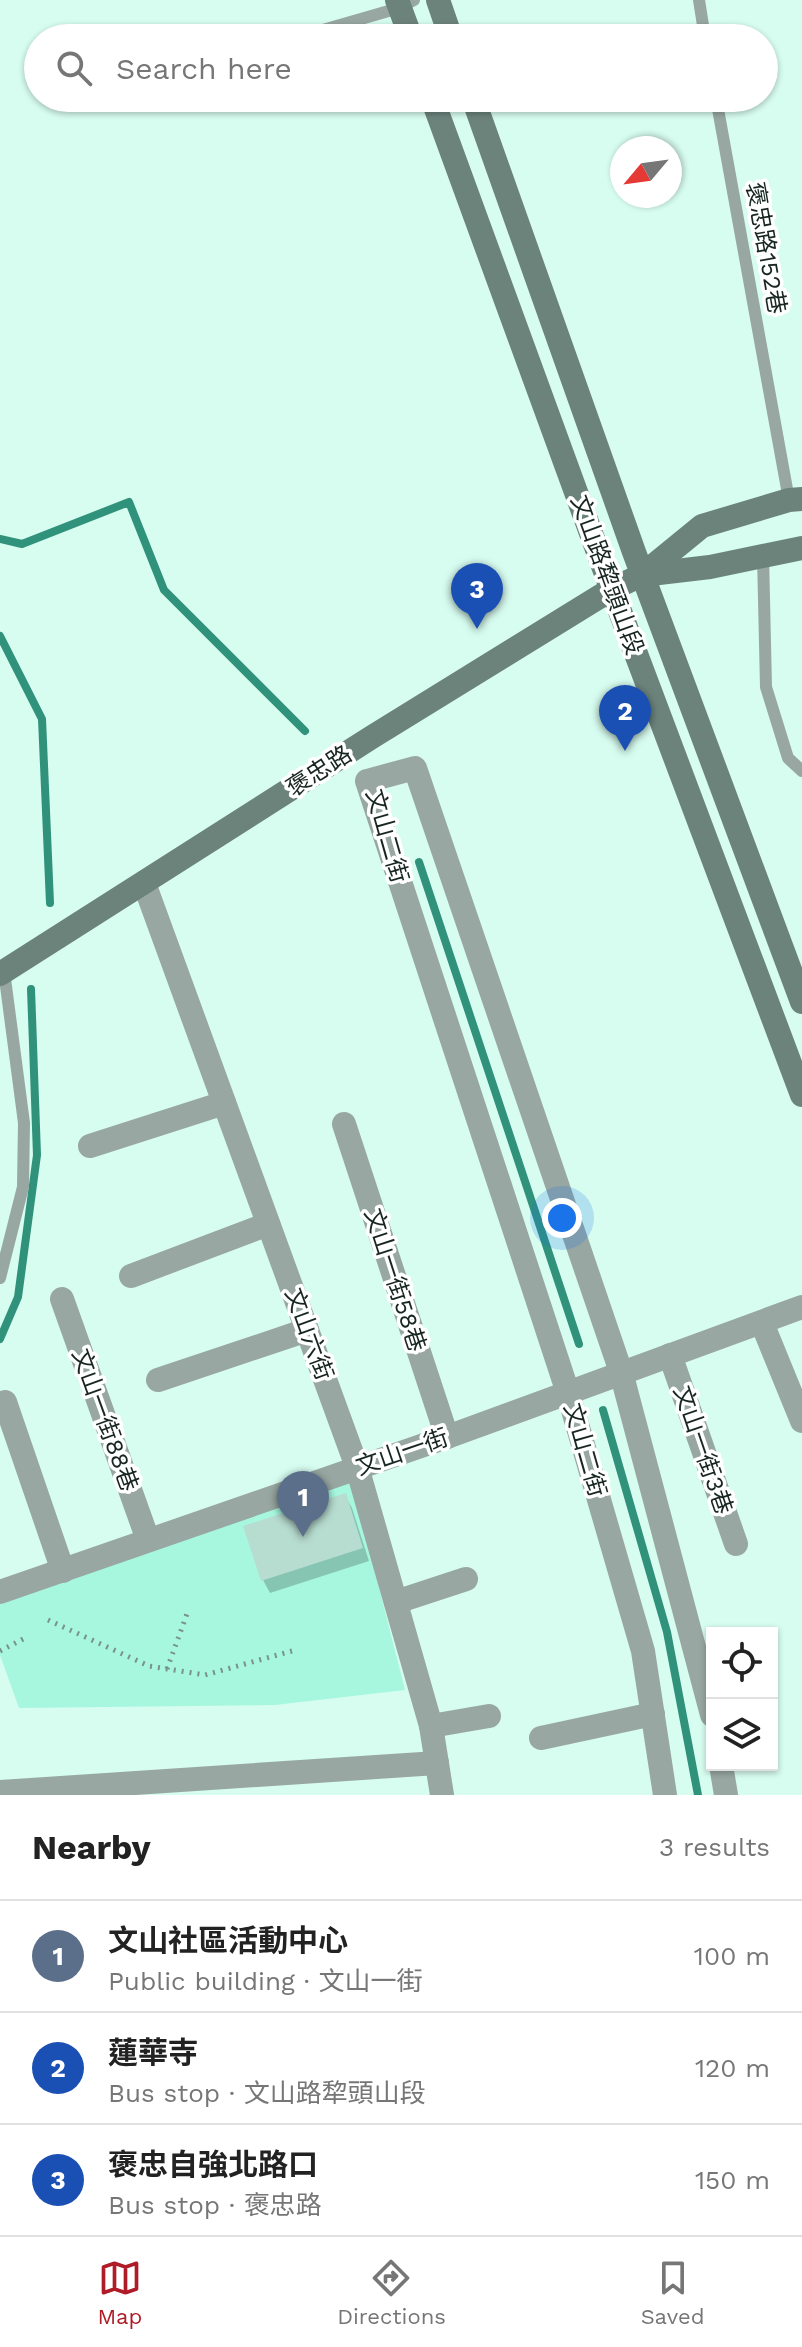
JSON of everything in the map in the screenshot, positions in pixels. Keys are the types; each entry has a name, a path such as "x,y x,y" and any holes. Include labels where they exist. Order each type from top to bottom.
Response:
{"main road":[{"path":"438,0 446,24"},
{"path":"403,3 408,24"},
{"name":"文山路犂頭山段","path":"437,112 802,1095"},
{"name":"文山路犂頭山段","path":"478,112 642,575 802,1002"},
{"name":"褒忠路","path":"2,972 612,589 642,575 702,526 795,500"},
{"name":"褒忠路","path":"642,575 710,567 802,548"}],"street":[{"name":"文山二街","path":"665,1795 643,1651 568,1393 367,781 415,768 621,1372 708,1699"},
{"name":"文山六街","path":"144,883 357,1467 431,1726 442,1795"},
{"path":"90,1146 224,1103"},
{"name":"文山一街58巷","path":"344,1124 447,1437"},
{"path":"131,1276 268,1224"},
{"name":"文山一街88巷","path":"62,1299 148,1540"},
{"name":"文山一街","path":"0,1592 447,1437 802,1307"},
{"path":"762,1323 802,1421"},
{"path":"158,1380 307,1330"},
{"name":"文山一街3巷","path":"670,1355 736,1544"},
{"path":"5,1402 63,1571"},
{"path":"396,1602 466,1579"},
{"path":"541,1738 653,1714"},
{"path":"431,1726 489,1716"},
{"path":"0,1792 437,1763"},
{"path":"722,1771 726,1795"}],"lane":[{"path":"699,0 703,24"},
{"path":"338,24 403,3"},
{"name":"褒忠路152巷","path":"719,112 795,500"},
{"path":"763,555 766,687 788,758 802,771"},
{"path":"0,1278 23,1187 24,1123 2,972"}],"path":[{"path":"167,1669 188,1611"},
{"path":"48,1620 149,1666 205,1675 292,1651"},
{"path":"0,1651 27,1637"}],"green space":[{"path":"352,1481 405,1690 275,1705 19,1708 0,1655 0,1604"}],"building":[{"path":"346,1493 363,1548 261,1581 243,1526"}],"waterway":[{"path":"0,539 22,544 129,502 164,590 305,731"},
{"path":"0,636 42,719 50,903"},
{"path":"419,862 579,1344"},
{"path":"0,1339 18,1297 37,1155 31,989"},
{"path":"603,1410 667,1632 698,1795"}],"place":[{"name":"褒忠自強北路口","path":"477,629"},
{"name":"蓮華寺","path":"625,751"},
{"name":"文山社區活動中心","path":"303,1537"}]}
